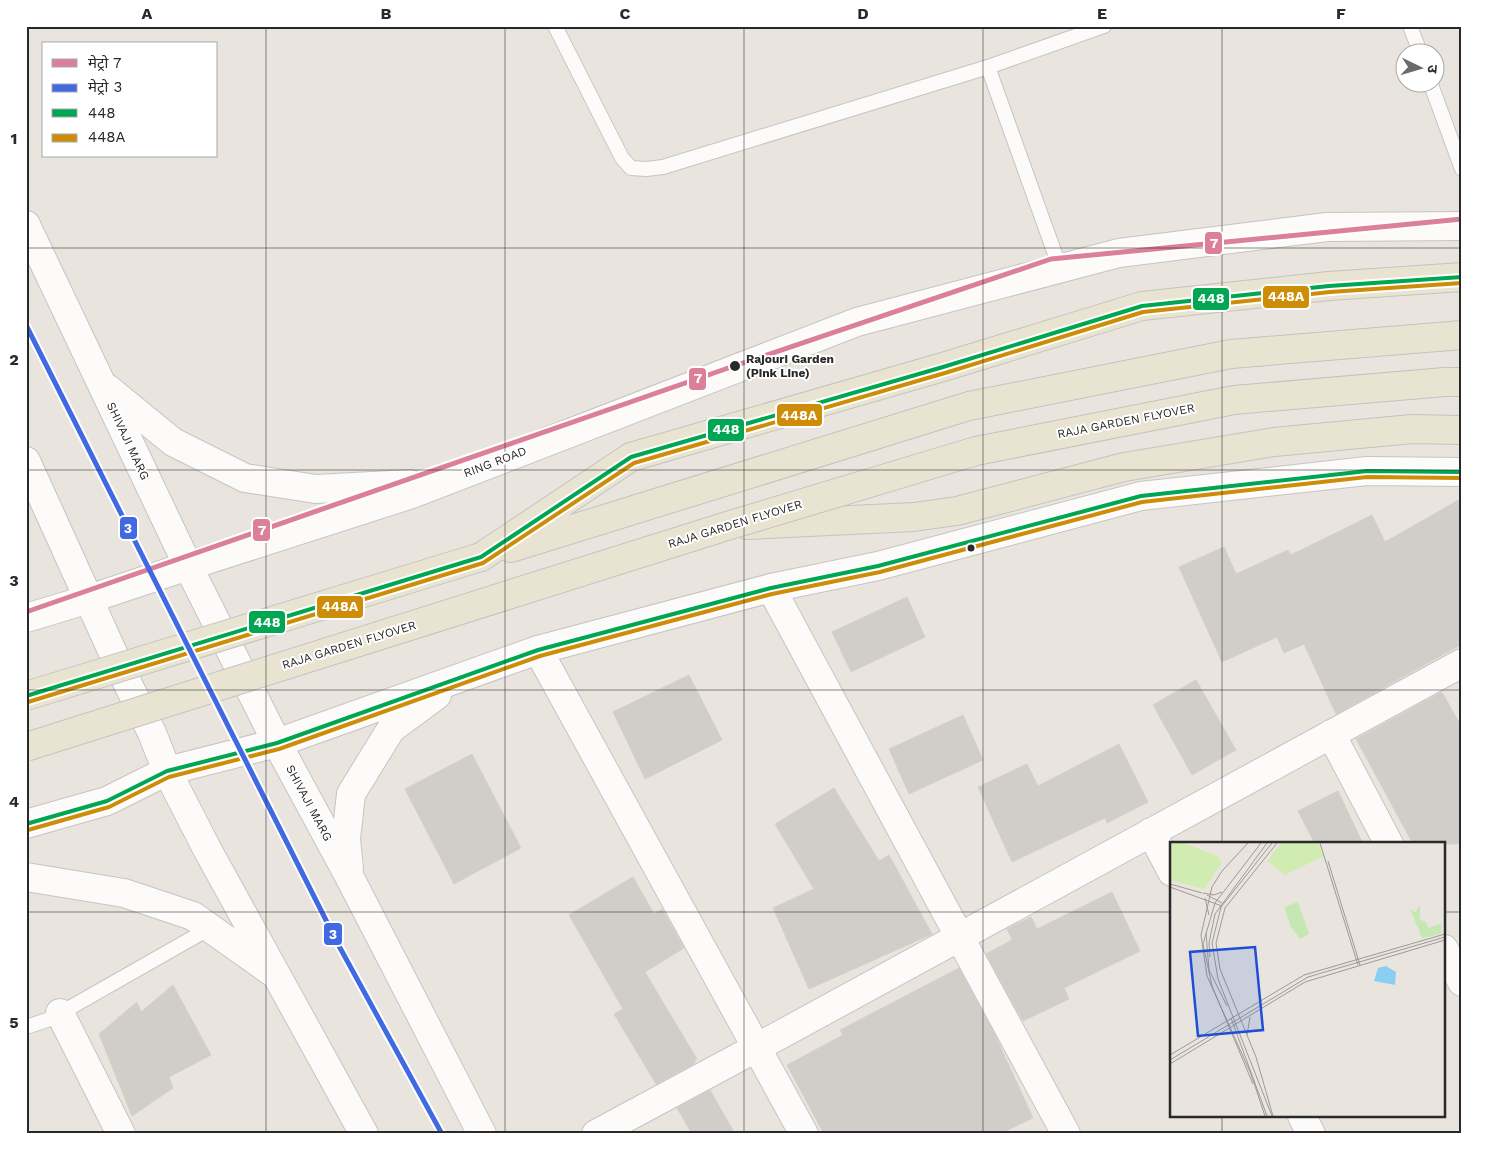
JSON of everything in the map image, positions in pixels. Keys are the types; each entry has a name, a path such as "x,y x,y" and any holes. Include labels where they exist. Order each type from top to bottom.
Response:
{"main road":[{"name":"SHIVAJI MARG","path":"26,225 188,566 277,742 350,878 482,1134"},
{"name":"RING ROAD","path":"26,618 90,600 188,566 412,494 857,322 1120,253 1327,226 1462,226"},
{"path":"481,557 631,457 942,367 1142,306 1329,286 1462,277"},
{"path":"26,696 969,406 1231,354 1462,335"},
{"name":"RAJA GARDEN FLYOVER","path":"26,747 727,526 976,451 1234,400 1462,382"},
{"path":"102,384 173,442 245,478 316,489 445,481"},
{"path":"727,526 922,516 957,511 1124,467 1274,442 1412,429 1462,430"},
{"path":"26,461 118,664 152,733 167,771 207,849 364,1134"},
{"path":"26,824 107,801 167,771 277,742 538,650 772,588 878,566 1141,496 1367,471 1462,472"},
{"path":"772,588 1066,1134"},
{"path":"538,650 804,1134"},
{"path":"596,1134 1462,663"},
{"path":"350,878 346,839 351,794 391,729 463,677"},
{"path":"1331,734 1388,842"},
{"path":"1151,832 1170,868"},
{"path":"26,877 124,893 193,916 277,976"},
{"path":"1446,953 1462,982"},
{"path":"60,1013 121,1134"},
{"path":"1303,1118 1311,1134"}],"lane":[{"path":"555,26 622,158 631,168 646,169 663,166 988,67 1104,26"},
{"path":"1410,26 1416,42"},
{"path":"988,67 1060,268"},
{"path":"1434,92 1462,169"},
{"path":"26,1027 50,1019 210,928"}],"building":[{"path":"1462,498 1462,644 1336,714 1304,644 1284,653 1277,637 1222,662 1179,567 1224,547 1236,574 1288,550 1291,555 1372,515 1385,542"},
{"path":"907,597 925,637 851,672 832,632"},
{"path":"689,675 722,740 645,779 613,712"},
{"path":"1196,680 1236,750 1192,775 1153,705"},
{"path":"1442,692 1462,728 1462,844 1412,842 1356,739"},
{"path":"963,715 983,760 909,794 889,749"},
{"path":"1119,744 1148,802 1107,823 1105,818 1012,862 978,787 1027,764 1038,786"},
{"path":"472,754 521,848 454,884 405,789"},
{"path":"834,788 879,861 889,855 932,934 809,989 773,908 814,889 775,824"},
{"path":"1338,791 1362,842 1314,842 1298,811"},
{"path":"633,877 654,914 662,909 684,948 645,972 697,1059 695,1063 656,1084 614,1014 623,1009 569,915"},
{"path":"1112,892 1140,951 1064,988 1069,999 1023,1021 986,954 1012,940 1007,929 1031,917 1037,929"},
{"path":"959,968 995,1035 1033,1118 999,1134 824,1134 787,1065 843,1035 840,1030"},
{"path":"173,985 211,1055 169,1077 173,1088 132,1116 99,1034 137,1002 141,1012"},
{"path":"710,1090 735,1134 692,1134 677,1108"}],"metro line":[{"name":"7","path":"26,612 734,366 1051,259 1462,219"},
{"name":"3","path":"26,325 339,946 442,1134"}],"transit line":[{"name":"448","path":"26,696 481,557 631,457 943,367 1142,306 1329,286 1462,277"},
{"name":"448A","path":"28,702 483,563 634,463 945,373 1143,312 1330,292 1462,283"},
{"name":"448","path":"26,824 107,801 167,771 277,743 538,650 771,588 878,566 1141,496 1367,471 1462,472"},
{"name":"448A","path":"28,830 109,807 169,777 279,749 540,656 772,594 880,572 1142,502 1367,477 1462,478"}],"place":[{"name":"Rajouri Garden (Pink Line)","path":"735,366"}]}
